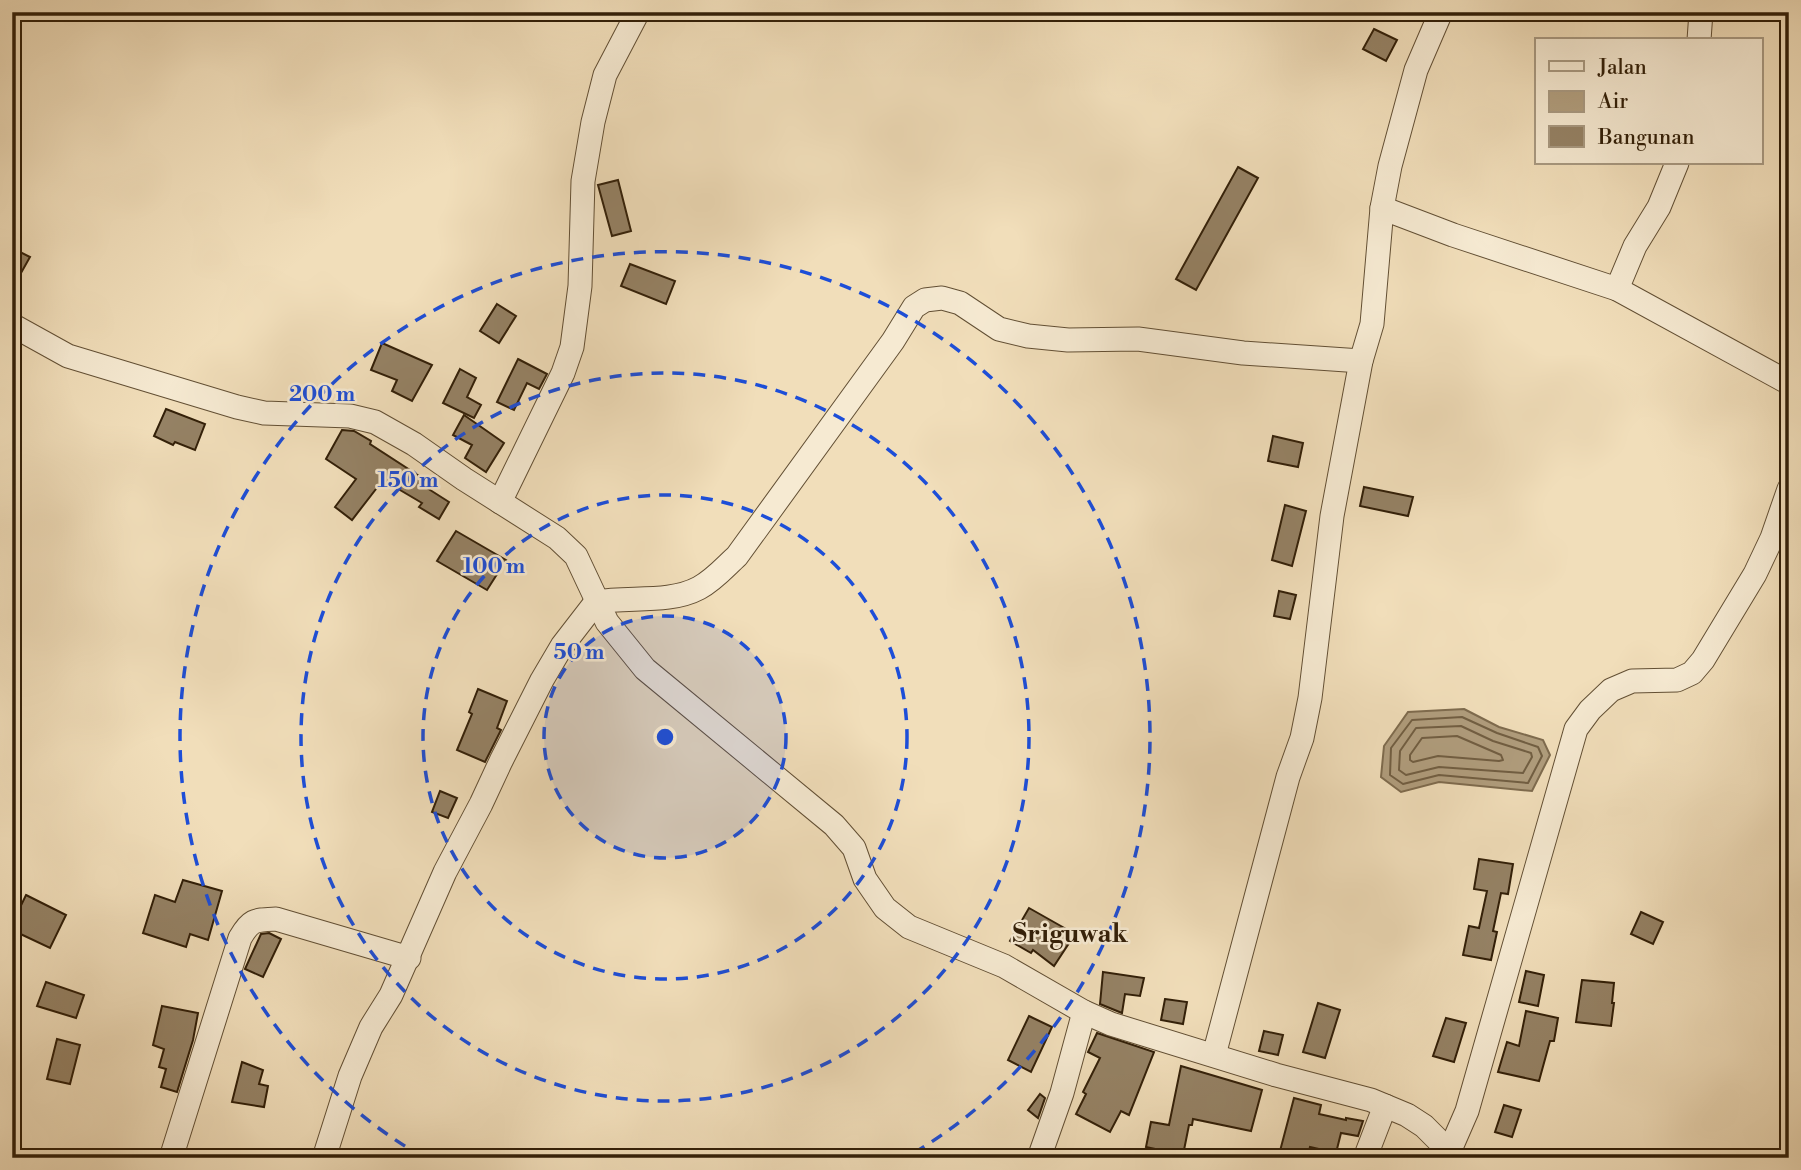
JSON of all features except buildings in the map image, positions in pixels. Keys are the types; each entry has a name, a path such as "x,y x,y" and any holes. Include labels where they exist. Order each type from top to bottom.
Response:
{"street":[{"path":"500,502 563,373 572,347 580,286 583,181 593,122 605,75 638,12"},
{"path":"1214,1055 1307,711 1332,516 1371,324 1382,208 1416,70 1441,12"},
{"path":"1699,38 1701,12"},
{"path":"1617,289 1635,246 1659,207 1677,164"},
{"path":"1382,208 1617,289 1789,383"},
{"path":"324,1158 350,1076 366,1039 409,958 445,872 532,699 562,646 596,603 614,599 673,596 698,589 737,556 893,341 914,307 925,300 942,298 960,303 999,329 1028,336 1068,340 1138,339 1243,353 1362,361"},
{"path":"12,324 68,356 237,407 264,413 350,416 375,422 406,439 557,538 576,556 607,622 645,669 834,825 854,848 865,879 885,908 909,927 1004,967 1084,1012 1142,1035 1408,1115 1424,1126 1453,1154 1468,1111 1576,729 1590,710 1611,690 1632,681 1676,680 1692,673 1703,660 1755,573 1772,538 1789,488"},
{"path":"171,1158 240,938 247,925 256,920 276,919 409,958"},
{"path":"1039,1158 1062,1093 1084,1012"},
{"path":"1365,1158 1385,1106"}],"water":[{"path":"1464,709 1499,727 1543,740 1550,755 1532,791 1439,782 1401,792 1381,777 1384,746 1408,712"}],"district":[{"name":"Sriguwak","path":"1070,934"}]}
